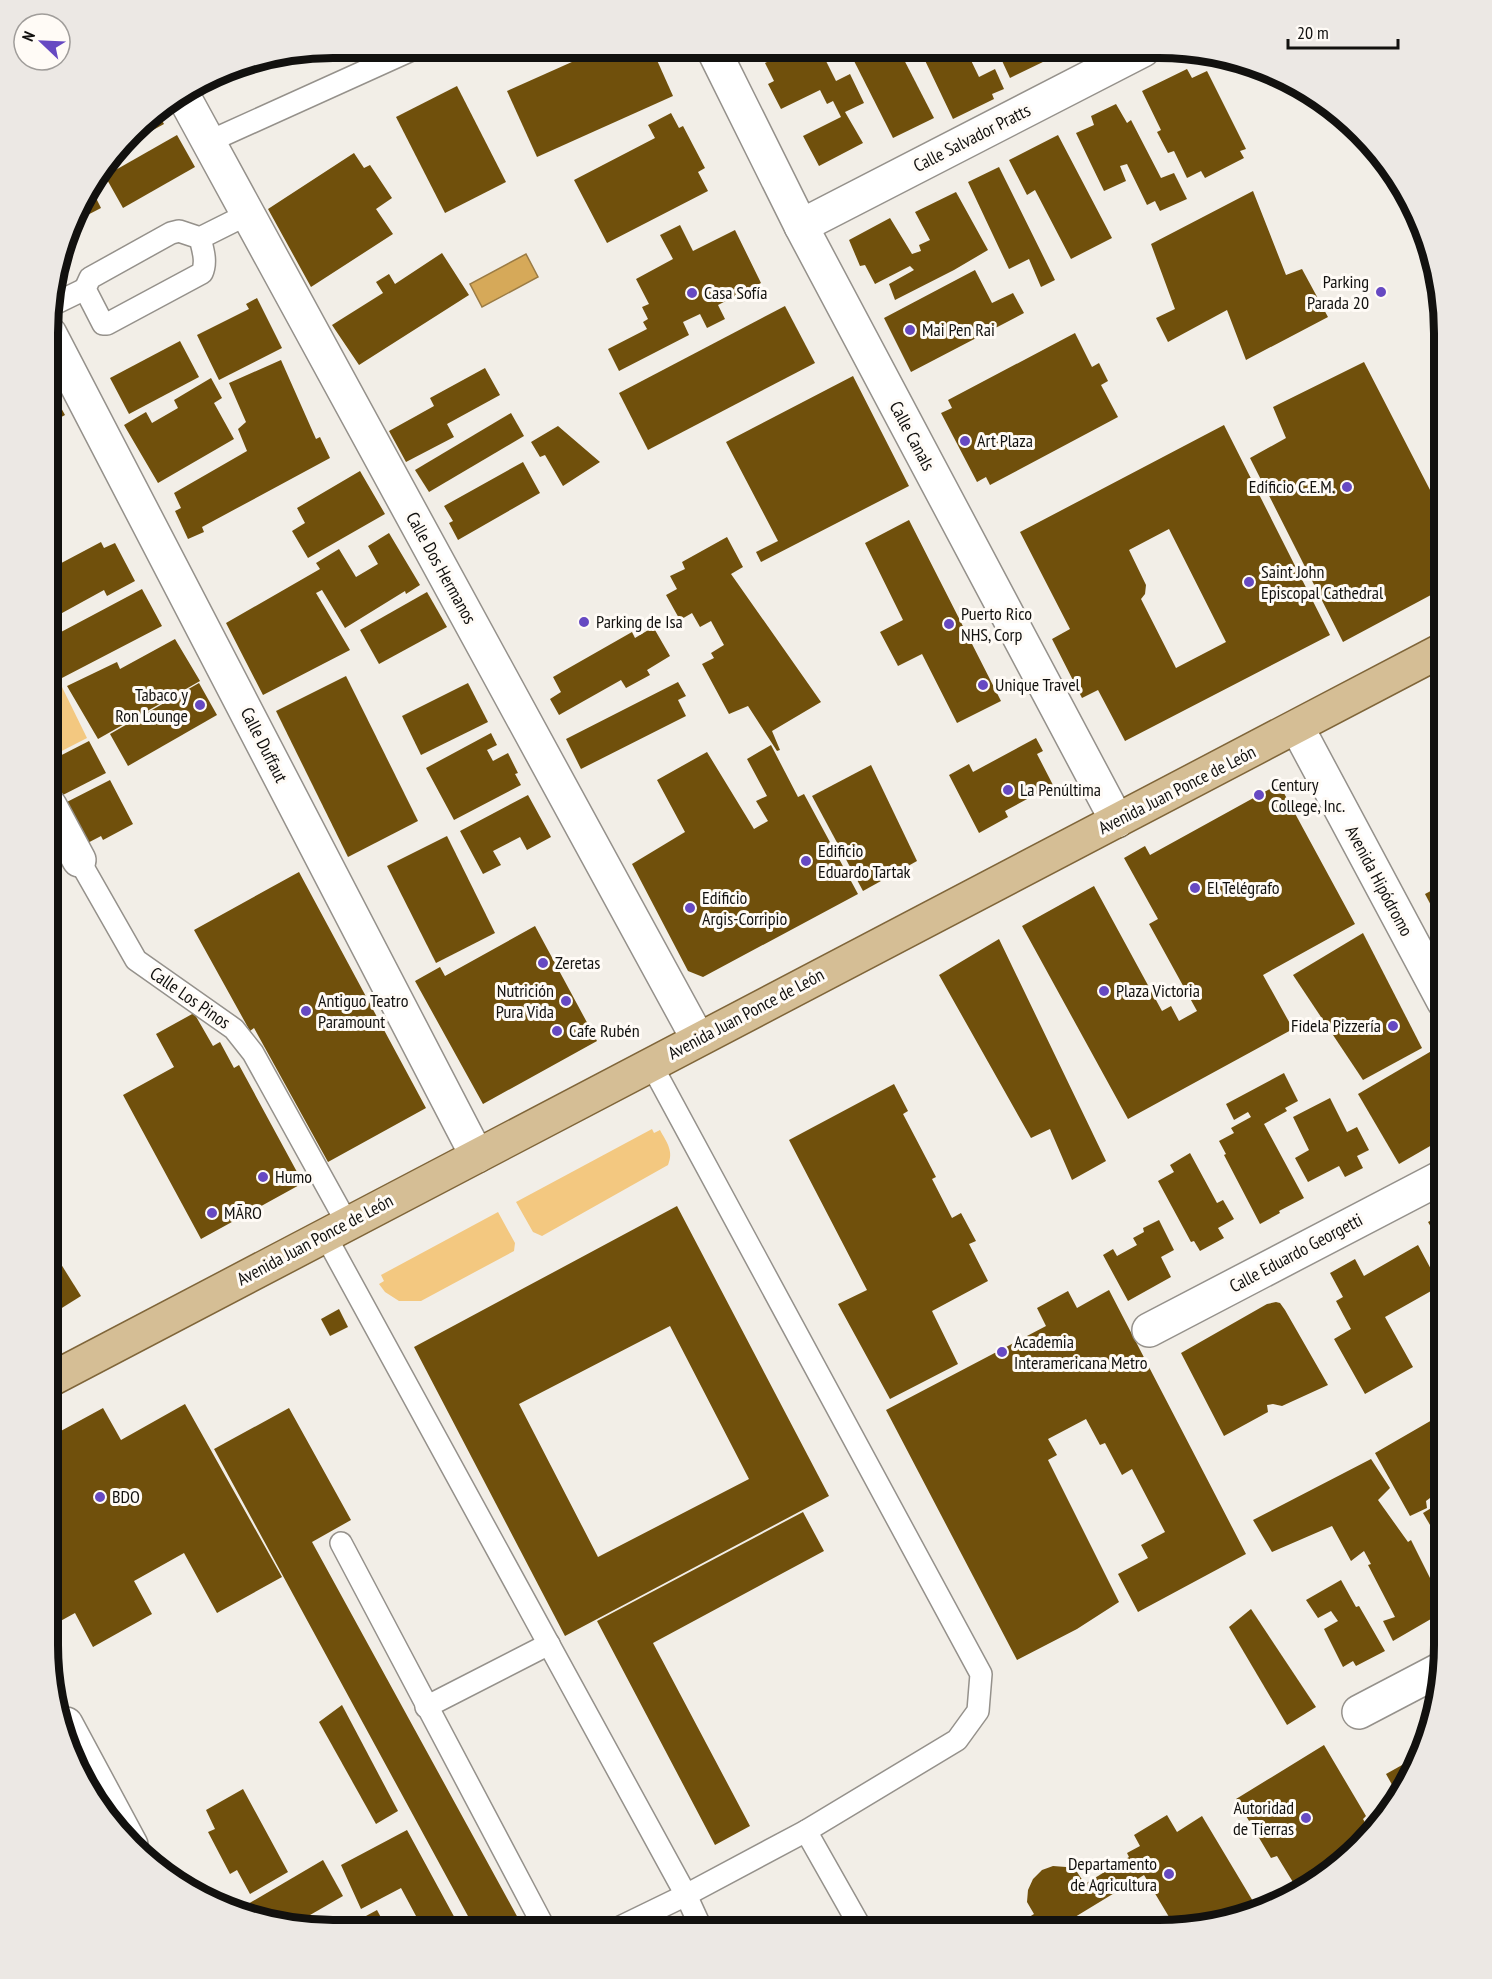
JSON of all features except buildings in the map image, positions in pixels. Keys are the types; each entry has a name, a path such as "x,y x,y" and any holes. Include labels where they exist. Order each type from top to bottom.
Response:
{"main road":[{"name":"Avenida Juan Ponce de León","path":"58,1375 1434,654"}],"street":[{"name":"Calle Canals","path":"717,58 801,226 1117,821"},
{"name":"Calle Salvador Pratts","path":"801,226 1127,58"},
{"name":"Calle Dos Hermanos","path":"186,101 698,1039"},
{"name":"Calle Duffaut","path":"58,349 477,1156"},
{"name":"Avenida Hipódromo","path":"1297,727 1434,983"},
{"name":"Calle Los Pinos","path":"58,821 79,860"},
{"name":"Calle Eduardo Georgetti","path":"1149,1330 1434,1181"},
{"path":"1359,1712 1432,1674"},
{"path":"76,1743 109,1804"}],"lane":[{"path":"208,142 394,58"},
{"path":"61,301 85,290 90,278 162,237 179,231 200,238 248,214"},
{"path":"85,290 103,324 106,324 202,273 205,267 200,238"},
{"name":"Calle Los Pinos","path":"79,860 136,960 234,1029 253,1053 336,1229 549,1644 697,1920"},
{"path":"635,1920 806,1831 957,1740 978,1711 981,1674 651,1064"},
{"path":"341,1543 540,1920"},
{"path":"426,1707 549,1644"},
{"path":"806,1831 856,1920"}],"shaded area":[{"path":"526,254 538,277 482,307 470,284"},
{"path":"61,685 87,738 58,753 58,687"},
{"path":"652,1129 654,1133 660,1130 667,1143 670,1151 668,1165 542,1236 533,1232 516,1202"},
{"path":"498,1212 515,1243 514,1251 421,1301 399,1301 385,1292 379,1284 384,1281 381,1275"}],"place":[{"name":"Parking Parada 20","path":"1381,292"},
{"name":"Casa Sofía","path":"692,293"},
{"name":"Mai Pen Rai","path":"910,330"},
{"name":"Art Plaza","path":"965,441"},
{"name":"Edificio C.E.M.","path":"1347,487"},
{"name":"Saint John Episcopal Cathedral","path":"1249,582"},
{"name":"Parking de Isa","path":"584,622"},
{"name":"Puerto Rico NHS, Corp","path":"949,624"},
{"name":"Unique Travel","path":"983,685"},
{"name":"Tabaco y Ron Lounge","path":"200,705"},
{"name":"La Penúltima","path":"1008,790"},
{"name":"Century College, Inc.","path":"1259,795"},
{"name":"Edificio Eduardo Tartak","path":"806,861"},
{"name":"El Telégrafo","path":"1195,888"},
{"name":"Edificio Argis-Corripio","path":"690,908"},
{"name":"Zeretas","path":"543,963"},
{"name":"Plaza Victoria","path":"1104,991"},
{"name":"Nutrición Pura Vida","path":"566,1001"},
{"name":"Antiguo Teatro Paramount","path":"306,1011"},
{"name":"Fidela Pizzería","path":"1393,1026"},
{"name":"Cafe Rubén","path":"557,1031"},
{"name":"Humo","path":"263,1177"},
{"name":"MĀRO","path":"212,1213"},
{"name":"Academia Interamericana Metro","path":"1002,1352"},
{"name":"BDO","path":"100,1497"},
{"name":"Autoridad de Tierras","path":"1306,1818"},
{"name":"Departamento de Agricultura","path":"1169,1874"}]}
